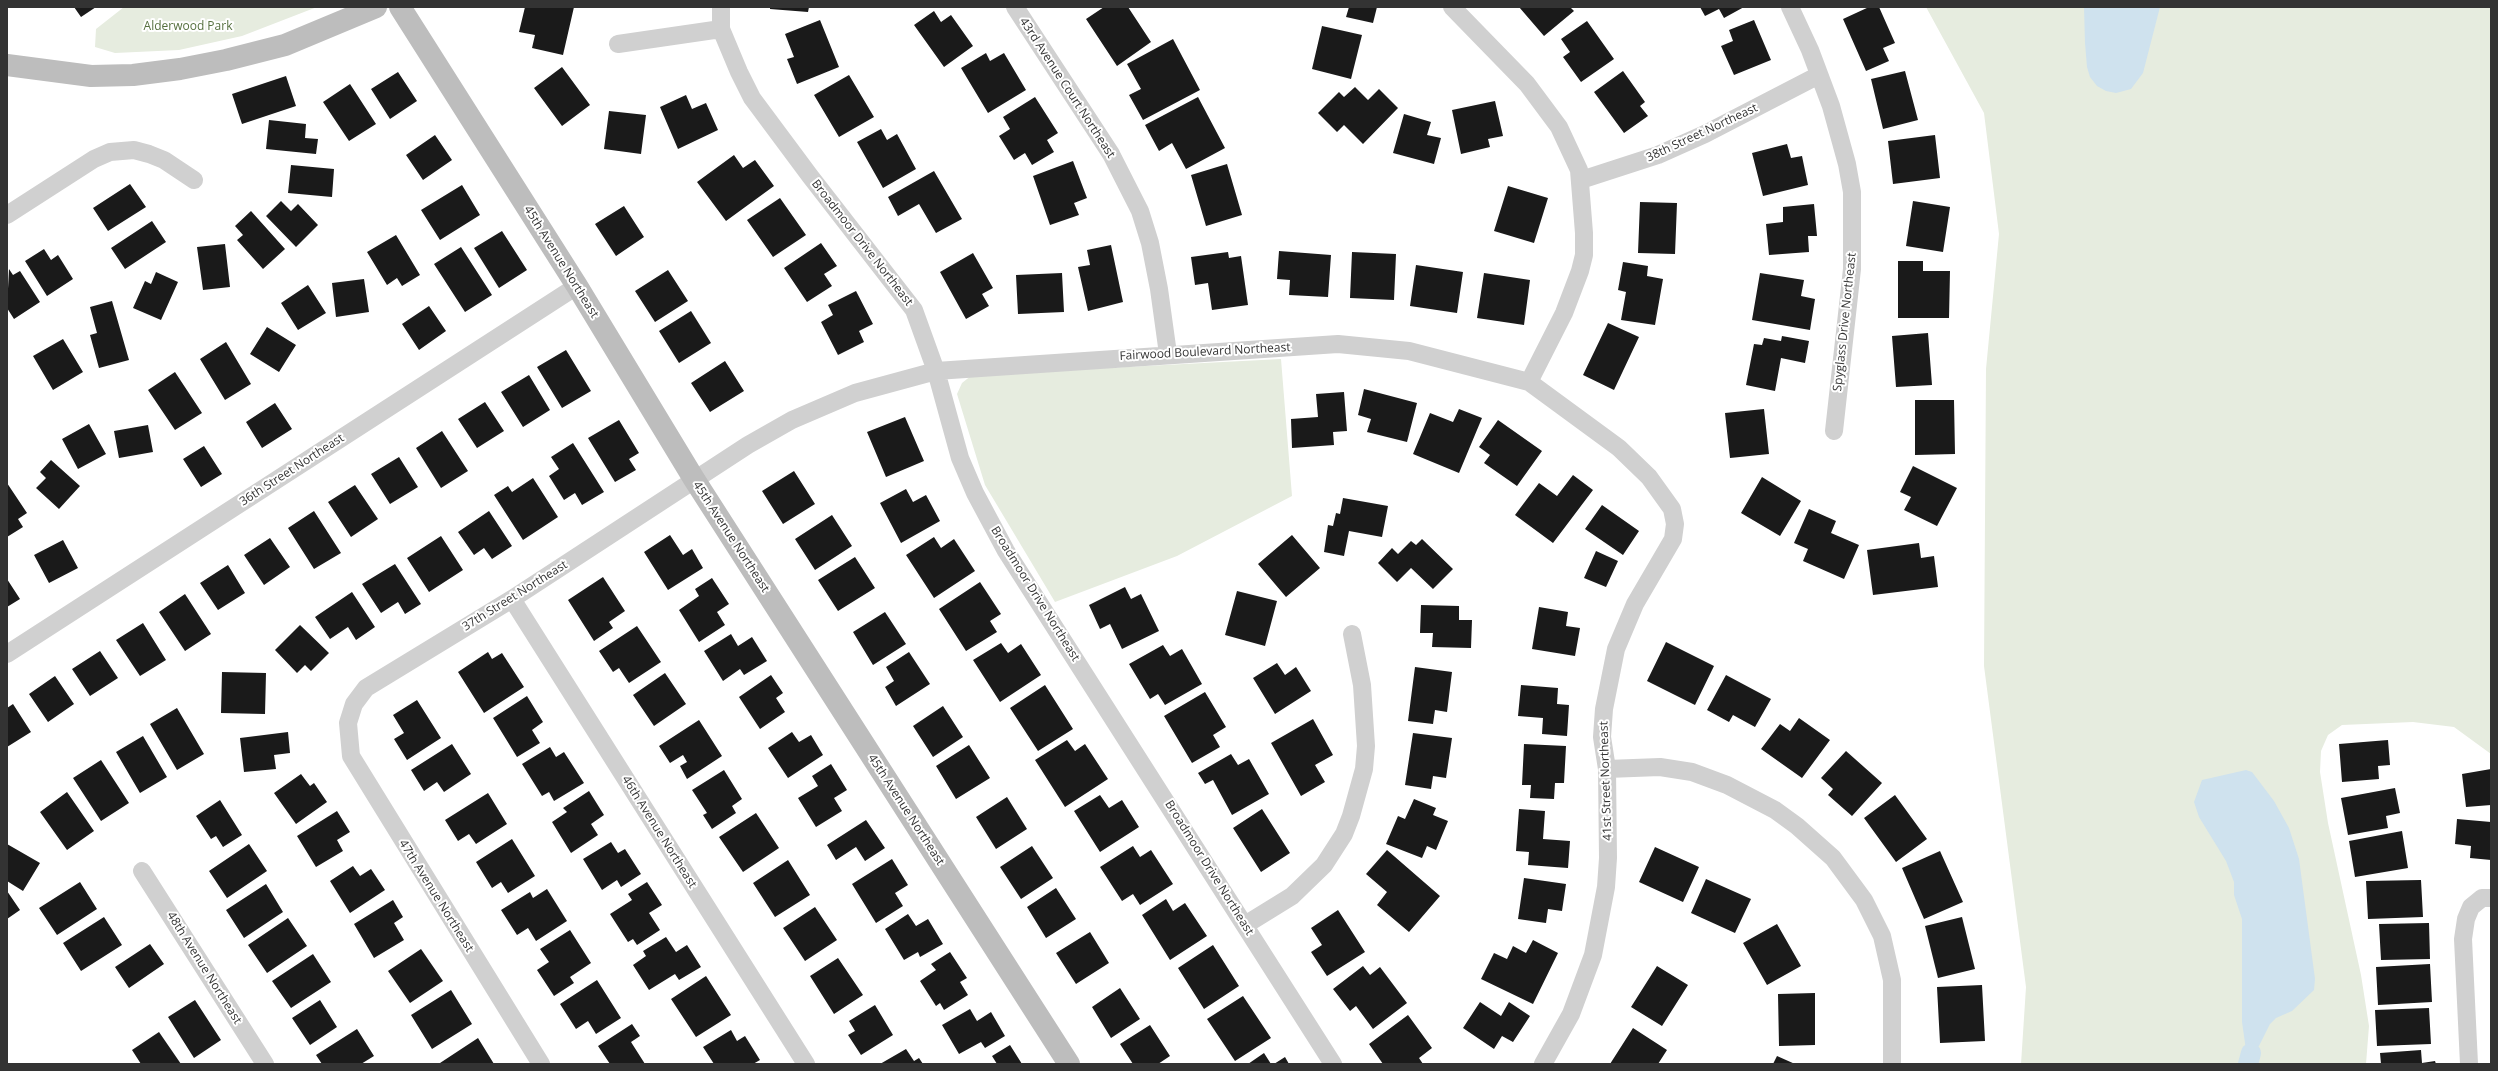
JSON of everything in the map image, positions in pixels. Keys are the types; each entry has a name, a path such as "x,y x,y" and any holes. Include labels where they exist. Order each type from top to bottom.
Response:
{"street":[{"path":"7,65 91,76 133,75 180,69 226,60 285,45 376,7"},
{"name":"45th Avenue Northeast","path":"400,7 577,286 694,479 1068,1064"},
{"name":"Broadmoor Drive Northeast","path":"721,7 721,29 738,72 752,98 810,176 907,298 914,310 936,371 946,412 960,458 975,493 1006,551 1333,1064"},
{"name":"43rd Avenue Court Northeast","path":"1015,7 1111,154 1140,211 1150,243 1159,289 1168,354"},
{"path":"1452,7 1527,84 1548,111 1573,154 1581,180 1584,233 1580,271 1564,313 1529,382"},
{"name":"Spyglass Drive Northeast","path":"1790,7 1831,106 1847,164 1852,192 1852,269 1834,431"},
{"path":"618,44 721,29"},
{"name":"38th Street Northeast","path":"1581,180 1626,167 1658,155 1705,134 1819,75"},
{"path":"7,215 94,159 110,152 134,150 149,154 164,160 194,180"},
{"name":"36th Street Northeast","path":"7,654 577,286"},
{"name":"Fairwood Boulevard Northeast","path":"694,479 748,444 792,420 830,403 855,393 936,371 1168,354 1338,344 1366,345 1409,351 1529,382 1607,438 1649,477 1672,509 1675,524"},
{"name":"37th Street Northeast","path":"348,723 354,704 366,688 512,599 694,479"},
{"name":"41st Street Northeast","path":"1547,1063 1571,1014 1593,955 1606,887 1608,858 1607,769 1602,737 1604,709 1616,649 1635,604 1673,539 1675,524"},
{"name":"46th Avenue Northeast","path":"512,599 806,1064"},
{"path":"1245,925 1292,896 1324,865 1344,834 1351,816 1364,769 1366,746 1362,685 1352,634"},
{"name":"47th Avenue Northeast","path":"348,723 351,756 541,1064"},
{"path":"1607,769 1660,767 1692,772 1727,785 1775,810 1797,826 1833,858 1864,900 1882,936 1892,980 1892,1064"},
{"name":"48th Avenue Northeast","path":"142,871 262,1063"},
{"path":"2469,1064 2463,939 2466,919 2471,908 2482,898 2491,898"}],"green space":[{"name":"Alderwood Park","path":"124,7 317,7 242,36 179,50 115,53 95,47 96,29"},
{"path":"1926,7 2491,7 2491,754 2454,727 2413,722 2342,725 2328,735 2321,751 2320,772 2328,823 2361,975 2369,1026 2366,1064 2021,1064 2026,987 1984,666 1986,369 1999,234 1984,113"},
{"path":"1281,359 1292,496 1177,556 1055,602 985,485 957,394 962,383 972,375"}],"water":[{"path":"2084,7 2160,7 2143,73 2131,89 2116,93 2106,91 2097,86 2090,77 2087,67"},
{"path":"2246,770 2252,772 2274,801 2289,828 2299,859 2315,979 2314,990 2292,1011 2276,1018 2270,1024 2259,1046 2251,1053 2246,1050 2242,1022 2242,919 2234,895 2234,882 2226,861 2199,817 2194,802 2202,780"}],"building":[{"path":"74,7 96,7 81,17"},
{"path":"525,7 574,7 563,55 532,48 535,35 519,32"},
{"path":"770,7 809,7 808,12 770,9"},
{"path":"1104,7 1128,7 1151,42 1117,66 1086,19"},
{"path":"1349,7 1377,7 1373,23 1346,17"},
{"path":"1519,7 1570,7 1574,11 1544,36"},
{"path":"1700,7 1744,7 1724,18 1719,9 1705,16"},
{"path":"1869,7 1879,7 1895,43 1883,48 1889,61 1866,71 1843,19"},
{"path":"934,11 941,22 951,15 973,46 944,67 914,25"},
{"path":"820,20 839,67 797,84 787,59 794,57 785,34"},
{"path":"1754,20 1771,60 1734,75 1721,46 1733,41 1729,30"},
{"path":"1587,21 1614,59 1581,82 1563,57 1570,52 1561,39"},
{"path":"1322,26 1362,35 1351,79 1312,69"},
{"path":"1173,39 1200,90 1143,120 1129,95 1141,89 1127,64"},
{"path":"986,53 990,61 1004,53 1026,90 988,113 961,68"},
{"path":"562,67 590,105 562,126 534,88"},
{"path":"1623,71 1645,102 1640,106 1648,116 1624,133 1594,92"},
{"path":"1905,71 1918,120 1883,129 1871,79"},
{"path":"398,72 417,101 390,119 371,89"},
{"path":"849,75 874,117 839,137 814,95"},
{"path":"286,76 296,106 242,124 232,94"},
{"path":"350,84 376,124 349,141 323,102"},
{"path":"1355,87 1368,100 1379,89 1398,108 1363,144 1344,125 1337,132 1318,113 1339,92 1344,97"},
{"path":"686,95 692,109 706,103 718,130 678,149 660,107"},
{"path":"1035,97 1058,133 1047,140 1054,152 1032,165 1025,153 1014,160 999,136 1010,129 1003,117"},
{"path":"1198,97 1225,148 1186,169 1172,143 1159,151 1145,125"},
{"path":"1495,101 1503,136 1488,139 1490,147 1461,154 1452,110"},
{"path":"609,111 646,115 641,154 604,149"},
{"path":"1404,114 1431,122 1427,135 1441,138 1434,164 1393,153"},
{"path":"269,120 306,124 305,138 318,139 316,154 266,149"},
{"path":"881,129 887,140 897,134 916,169 883,188 857,142"},
{"path":"435,135 452,160 423,180 406,155"},
{"path":"1935,135 1940,178 1893,184 1888,141"},
{"path":"1787,144 1791,158 1802,156 1808,185 1763,196 1752,153"},
{"path":"734,155 743,168 755,160 774,186 726,221 697,182"},
{"path":"1073,161 1087,198 1074,203 1079,215 1050,225 1033,176"},
{"path":"1227,164 1242,215 1206,226 1191,175"},
{"path":"291,165 334,169 332,197 288,193"},
{"path":"934,171 962,219 936,233 919,204 898,216 888,197"},
{"path":"130,184 146,207 108,231 93,208"},
{"path":"462,185 480,215 440,240 421,210"},
{"path":"1508,186 1548,198 1534,243 1494,231"},
{"path":"780,198 806,235 773,257 747,220"},
{"path":"281,201 291,211 298,204 318,225 296,247 266,216"},
{"path":"1913,201 1950,207 1943,252 1906,246"},
{"path":"1640,202 1677,203 1675,254 1638,253"},
{"path":"1814,204 1817,236 1808,236 1809,252 1769,255 1766,224 1783,222 1783,207"},
{"path":"624,206 644,237 616,256 595,224"},
{"path":"251,211 285,249 263,269 237,240 243,235 235,226"},
{"path":"152,221 166,242 125,269 111,248"},
{"path":"502,231 527,270 499,288 474,248"},
{"path":"396,235 420,275 402,286 397,278 387,285 367,252"},
{"path":"821,243 837,266 824,274 832,286 807,302 784,268"},
{"path":"225,244 230,287 203,290 197,247"},
{"path":"1111,245 1123,302 1088,311 1078,267 1090,265 1087,250"},
{"path":"461,247 492,295 465,312 434,264"},
{"path":"44,249 51,260 58,255 73,279 47,296 25,261"},
{"path":"1279,251 1331,255 1328,297 1289,295 1290,280 1277,279"},
{"path":"1228,252 1229,258 1241,256 1248,305 1212,310 1208,283 1195,285 1191,257"},
{"path":"1352,252 1396,254 1394,300 1350,298"},
{"path":"973,253 993,288 982,294 989,306 966,319 940,272"},
{"path":"1898,261 1923,261 1923,271 1950,271 1949,318 1898,318"},
{"path":"1623,262 1648,266 1647,276 1663,279 1655,325 1621,320 1626,292 1618,290"},
{"path":"1416,265 1463,272 1457,313 1410,306"},
{"path":"9,269 13,275 20,271 40,302 14,319 7,308"},
{"path":"668,270 688,301 655,322 635,291"},
{"path":"156,272 178,282 161,320 133,308 145,281 151,284"},
{"path":"1062,273 1064,312 1018,314 1016,275"},
{"path":"1484,273 1530,280 1524,325 1477,318"},
{"path":"1760,273 1804,280 1801,296 1815,299 1810,330 1752,320"},
{"path":"364,279 369,312 336,317 332,283"},
{"path":"308,285 326,313 298,330 281,303"},
{"path":"856,291 873,324 859,331 864,342 838,355 821,322 833,315 828,305"},
{"path":"112,301 129,360 99,368 90,335 97,333 90,307"},
{"path":"429,306 446,331 419,350 402,324"},
{"path":"691,311 711,343 679,363 659,331"},
{"path":"1608,323 1639,337 1614,390 1583,375"},
{"path":"267,327 296,345 279,372 250,354"},
{"path":"1928,333 1932,385 1896,387 1892,336"},
{"path":"1782,336 1809,341 1805,363 1781,358 1775,391 1746,385 1754,344 1762,345 1764,338 1781,341"},
{"path":"63,339 83,372 53,390 33,356"},
{"path":"226,342 251,384 225,400 200,359"},
{"path":"566,350 591,391 562,408 537,367"},
{"path":"725,361 744,391 710,412 691,383"},
{"path":"175,372 202,413 175,430 148,390"},
{"path":"529,375 550,410 523,427 501,392"},
{"path":"1364,389 1417,403 1407,442 1367,432 1371,419 1358,415"},
{"path":"1344,392 1347,431 1333,432 1334,445 1292,448 1291,419 1318,417 1316,394"},
{"path":"1915,400 1954,400 1955,454 1915,455"},
{"path":"485,402 504,431 477,448 458,419"},
{"path":"275,403 292,429 262,448 246,422"},
{"path":"1459,409 1482,418 1459,473 1413,454 1430,413 1453,422"},
{"path":"1764,409 1769,454 1730,458 1725,413"},
{"path":"905,417 924,461 886,477 867,432"},
{"path":"619,420 639,453 629,459 636,470 615,482 588,438"},
{"path":"1498,420 1542,451 1517,486 1484,463 1490,455 1479,447"},
{"path":"89,424 106,454 78,469 62,439"},
{"path":"148,425 153,452 119,458 114,431"},
{"path":"442,431 468,471 441,488 416,448"},
{"path":"573,443 604,492 582,505 575,493 564,500 549,476 559,469 551,457"},
{"path":"204,446 222,474 201,487 183,459"},
{"path":"399,457 418,487 390,504 371,474"},
{"path":"51,460 80,486 59,509 36,488 46,478 40,472"},
{"path":"1913,466 1957,488 1937,526 1904,510 1911,497 1900,492"},
{"path":"794,471 815,504 783,524 762,491"},
{"path":"1573,475 1593,490 1553,543 1515,515 1539,483 1557,496"},
{"path":"1762,477 1801,501 1780,536 1741,513"},
{"path":"533,478 558,517 523,540 494,495 508,486 512,492"},
{"path":"7,483 27,513 18,519 23,527 7,537"},
{"path":"355,485 378,519 351,537 328,502"},
{"path":"906,489 913,502 926,495 940,521 901,543 880,503"},
{"path":"1343,498 1388,506 1382,537 1349,531 1344,556 1324,552 1328,525 1333,526 1336,513 1340,514"},
{"path":"1602,505 1639,531 1623,555 1585,529"},
{"path":"1809,509 1836,521 1831,533 1859,545 1844,579 1803,561 1808,549 1794,543"},
{"path":"314,511 341,553 314,569 288,528"},
{"path":"489,511 512,546 492,559 484,548 474,555 458,532"},
{"path":"832,515 852,546 815,570 795,539"},
{"path":"670,535 683,555 692,549 703,568 668,590 644,552"},
{"path":"1292,535 1320,568 1286,597 1258,564"},
{"path":"441,536 463,570 429,592 407,558"},
{"path":"934,537 941,548 954,539 975,571 934,598 906,555"},
{"path":"270,538 290,567 264,585 244,555"},
{"path":"1422,539 1453,569 1433,589 1411,568 1397,582 1378,563 1392,548 1398,554 1411,541 1416,545"},
{"path":"63,540 78,568 49,583 34,555"},
{"path":"1919,543 1921,558 1934,556 1938,587 1873,595 1867,550"},
{"path":"1596,551 1618,561 1606,587 1584,578"},
{"path":"855,557 875,588 838,611 818,580"},
{"path":"395,564 421,604 405,614 398,602 381,613 362,584"},
{"path":"228,565 245,593 218,610 200,583"},
{"path":"603,577 625,611 609,622 613,628 594,641 568,600"},
{"path":"712,578 729,604 717,612 725,625 699,642 679,610 699,596 695,589"},
{"path":"7,579 20,599 7,607"},
{"path":"980,582 1001,614 990,621 997,632 966,651 939,609"},
{"path":"1125,587 1131,599 1141,594 1159,631 1122,649 1110,624 1100,629 1089,605"},
{"path":"1237,591 1277,601 1265,646 1225,635"},
{"path":"352,592 375,627 356,640 348,627 330,639 315,617"},
{"path":"185,594 211,634 185,651 159,612"},
{"path":"1421,605 1459,606 1459,620 1472,620 1471,648 1432,647 1433,633 1420,633"},
{"path":"1539,607 1568,612 1566,626 1580,628 1575,656 1532,649"},
{"path":"885,612 906,644 873,665 853,632"},
{"path":"143,623 166,660 140,676 116,640"},
{"path":"300,625 329,653 311,671 305,665 297,673 275,650"},
{"path":"637,626 661,662 629,683 619,668 613,672 599,651"},
{"path":"731,634 738,646 752,637 767,661 744,675 740,669 723,681 704,651"},
{"path":"1666,642 1714,666 1695,705 1647,681"},
{"path":"1001,643 1008,653 1021,644 1041,675 1000,702 973,660"},
{"path":"1163,645 1170,656 1182,649 1202,684 1165,705 1158,694 1150,699 1129,664"},
{"path":"100,651 118,678 90,696 72,669"},
{"path":"488,652 492,659 502,653 524,687 484,713 458,672"},
{"path":"909,652 930,684 896,706 885,687 894,681 886,667"},
{"path":"1277,663 1285,675 1296,667 1311,691 1275,714 1253,678"},
{"path":"1415,667 1452,672 1447,712 1435,710 1433,724 1408,721"},
{"path":"222,672 266,673 265,714 221,713"},
{"path":"665,673 686,704 654,726 633,695"},
{"path":"771,675 783,693 776,698 785,712 760,729 739,697"},
{"path":"1726,675 1771,699 1755,727 1733,715 1729,722 1707,710"},
{"path":"55,676 74,704 48,722 29,694"},
{"path":"1045,685 1073,729 1038,751 1010,708"},
{"path":"1521,685 1558,688 1557,704 1569,705 1567,736 1542,734 1543,718 1518,716"},
{"path":"1205,692 1226,727 1213,735 1220,747 1192,763 1164,716"},
{"path":"527,696 543,722 532,730 540,743 517,757 493,718"},
{"path":"417,700 441,738 407,760 394,739 404,733 393,715"},
{"path":"13,704 31,732 7,747 7,708"},
{"path":"943,706 963,737 933,757 913,726"},
{"path":"177,708 204,754 177,770 150,724"},
{"path":"1799,718 1830,740 1802,778 1761,749 1780,724 1790,731"},
{"path":"1313,719 1333,755 1315,765 1325,782 1301,796 1271,743"},
{"path":"699,720 722,756 687,779 680,766 687,762 683,755 670,763 659,746"},
{"path":"288,732 290,753 274,755 276,769 244,772 240,738"},
{"path":"792,732 799,742 811,735 823,755 788,778 768,748"},
{"path":"1413,733 1452,738 1446,778 1433,776 1431,789 1405,785"},
{"path":"143,736 167,777 140,793 116,752"},
{"path":"1067,740 1075,751 1085,744 1108,779 1065,807 1035,760"},
{"path":"2388,740 2390,765 2378,766 2379,779 2342,782 2339,744"},
{"path":"452,744 471,774 444,792 437,782 424,791 411,770"},
{"path":"1524,744 1566,746 1564,783 1555,783 1554,799 1530,798 1531,785 1522,785"},
{"path":"969,745 990,778 956,799 936,766"},
{"path":"550,747 556,757 564,752 584,783 554,801 549,792 542,796 522,764"},
{"path":"1846,751 1882,783 1852,816 1828,795 1833,789 1821,778"},
{"path":"1231,754 1238,765 1249,759 1269,794 1232,815 1213,780 1205,784 1198,773"},
{"path":"101,760 129,803 101,821 73,778"},
{"path":"831,764 847,790 834,798 842,811 816,827 798,798 818,786 812,776"},
{"path":"2491,769 2491,805 2466,807 2462,774"},
{"path":"724,770 742,799 732,806 736,813 712,829 703,815 707,813 692,790"},
{"path":"301,774 310,786 314,783 327,802 296,824 274,793"},
{"path":"2395,788 2400,813 2386,816 2388,828 2348,835 2341,798"},
{"path":"589,791 604,815 591,824 598,835 571,853 552,822 567,812 563,808"},
{"path":"67,792 94,831 67,850 40,812"},
{"path":"488,793 507,824 476,844 469,834 458,841 445,820"},
{"path":"1100,795 1109,808 1122,800 1139,827 1100,852 1074,811"},
{"path":"1895,795 1927,839 1896,862 1864,818"},
{"path":"1007,797 1027,829 996,849 976,817"},
{"path":"1414,799 1436,808 1433,815 1448,821 1436,850 1427,846 1422,858 1386,844 1398,816 1405,819"},
{"path":"220,800 242,835 223,847 216,836 211,839 196,816"},
{"path":"1262,809 1290,853 1261,872 1233,828"},
{"path":"1519,809 1545,811 1543,839 1570,841 1568,868 1528,865 1529,852 1516,851"},
{"path":"337,811 350,832 337,840 343,851 316,867 297,836"},
{"path":"756,813 779,848 743,872 719,837"},
{"path":"2457,819 2491,822 2491,860 2470,858 2471,846 2455,844"},
{"path":"866,820 885,848 865,861 856,847 836,860 827,845"},
{"path":"2402,831 2408,868 2355,877 2349,841"},
{"path":"512,839 535,876 508,893 501,882 492,888 476,862"},
{"path":"611,842 618,853 625,849 641,874 621,887 617,880 602,890 583,859"},
{"path":"7,844 40,863 23,891 7,881"},
{"path":"249,844 267,871 227,898 209,871"},
{"path":"1032,846 1053,878 1021,899 1000,867"},
{"path":"1133,846 1140,857 1151,850 1173,884 1140,905 1133,894 1122,901 1100,867"},
{"path":"1655,847 1699,867 1683,902 1639,882"},
{"path":"1387,850 1440,896 1409,932 1377,905 1387,892 1366,874"},
{"path":"1940,851 1963,902 1924,919 1902,868"},
{"path":"892,859 908,885 895,893 903,906 876,923 852,884"},
{"path":"788,860 810,895 775,917 753,883"},
{"path":"353,866 360,876 371,869 385,890 350,913 330,881"},
{"path":"1524,878 1566,884 1562,911 1548,909 1546,923 1518,919"},
{"path":"1706,879 1751,899 1735,933 1691,913"},
{"path":"2421,880 2423,917 2368,919 2366,881"},
{"path":"80,882 97,909 57,935 39,908"},
{"path":"647,882 662,905 649,913 660,930 637,945 633,939 628,942 610,914 632,900 628,894"},
{"path":"266,884 283,912 244,938 226,910"},
{"path":"1056,888 1076,919 1046,938 1027,907"},
{"path":"547,889 567,921 536,941 528,928 517,935 501,910 530,892 533,898"},
{"path":"7,891 20,910 7,919"},
{"path":"1166,899 1173,911 1185,903 1207,936 1170,960 1142,915"},
{"path":"393,900 403,917 394,923 404,940 374,958 354,924"},
{"path":"815,907 837,940 805,961 783,928"},
{"path":"1338,910 1365,952 1327,976 1311,952 1322,945 1311,928"},
{"path":"908,914 916,926 928,919 943,944 920,957 918,952 904,960 885,929"},
{"path":"104,917 122,945 81,971 63,943"},
{"path":"1962,917 1975,969 1938,978 1925,926"},
{"path":"288,918 307,946 267,973 248,945"},
{"path":"2429,923 2430,959 2381,960 2379,924"},
{"path":"1777,924 1801,966 1767,985 1743,943"},
{"path":"570,930 591,963 570,977 574,983 554,996 537,970 549,962 540,949"},
{"path":"1090,932 1109,963 1076,984 1056,953"},
{"path":"666,937 676,952 687,945 701,967 679,980 675,974 649,990 633,965 646,956 643,951"},
{"path":"1533,940 1558,953 1533,1004 1481,979 1494,953 1507,959 1513,946 1526,953"},
{"path":"150,944 164,964 129,988 115,967"},
{"path":"1213,945 1239,986 1204,1009 1178,968"},
{"path":"421,949 443,981 410,1003 388,971"},
{"path":"950,952 967,978 960,982 968,995 944,1010 940,1003 936,1006 920,981 936,970 931,964"},
{"path":"313,954 331,982 291,1008 272,981"},
{"path":"838,958 863,995 834,1014 810,976"},
{"path":"2430,964 2432,1002 2378,1005 2376,967"},
{"path":"1363,966 1370,975 1380,967 1407,1003 1373,1029 1356,1006 1350,1011 1333,989"},
{"path":"1657,966 1688,985 1662,1026 1631,1007"},
{"path":"706,976 731,1015 696,1037 671,999"},
{"path":"597,980 621,1018 596,1034 588,1021 576,1029 560,1004"},
{"path":"1982,985 1985,1041 1940,1043 1937,987"},
{"path":"1120,988 1140,1019 1111,1038 1092,1007"},
{"path":"451,990 472,1024 432,1049 411,1015"},
{"path":"1815,993 1815,1045 1779,1046 1778,994"},
{"path":"1243,996 1271,1038 1235,1061 1207,1019"},
{"path":"195,1000 221,1040 194,1058 168,1017"},
{"path":"320,1000 337,1027 310,1045 292,1018"},
{"path":"1480,1002 1501,1016 1509,1002 1530,1016 1513,1042 1502,1036 1494,1049 1463,1028"},
{"path":"875,1005 893,1035 861,1055 848,1035 855,1031 849,1021"},
{"path":"2429,1008 2431,1044 2377,1046 2375,1010"},
{"path":"970,1009 977,1021 991,1012 1005,1036 985,1048 981,1042 959,1054 942,1025"},
{"path":"1408,1015 1432,1048 1419,1058 1423,1064 1383,1064 1369,1044"},
{"path":"632,1024 640,1036 631,1042 645,1064 610,1064 598,1046"},
{"path":"1150,1025 1170,1056 1158,1064 1133,1064 1120,1044"},
{"path":"1633,1028 1667,1050 1658,1064 1610,1064"},
{"path":"357,1029 374,1056 361,1064 322,1064 316,1055"},
{"path":"731,1030 737,1041 745,1036 760,1060 753,1064 714,1064 703,1047"},
{"path":"159,1032 181,1064 141,1064 132,1050"},
{"path":"478,1038 494,1064 440,1064 440,1063"},
{"path":"1010,1045 1022,1064 997,1064 992,1056"},
{"path":"906,1049 914,1061 919,1058 923,1064 880,1064"},
{"path":"2421,1050 2422,1063 2435,1061 2436,1064 2381,1064 2380,1053"},
{"path":"1264,1053 1271,1064 1248,1064"},
{"path":"1777,1056 1795,1064 1773,1064"},
{"path":"1285,1057 1289,1064 1274,1064"}],"waterway":[{"path":"2248,1064 2251,1053"}]}
